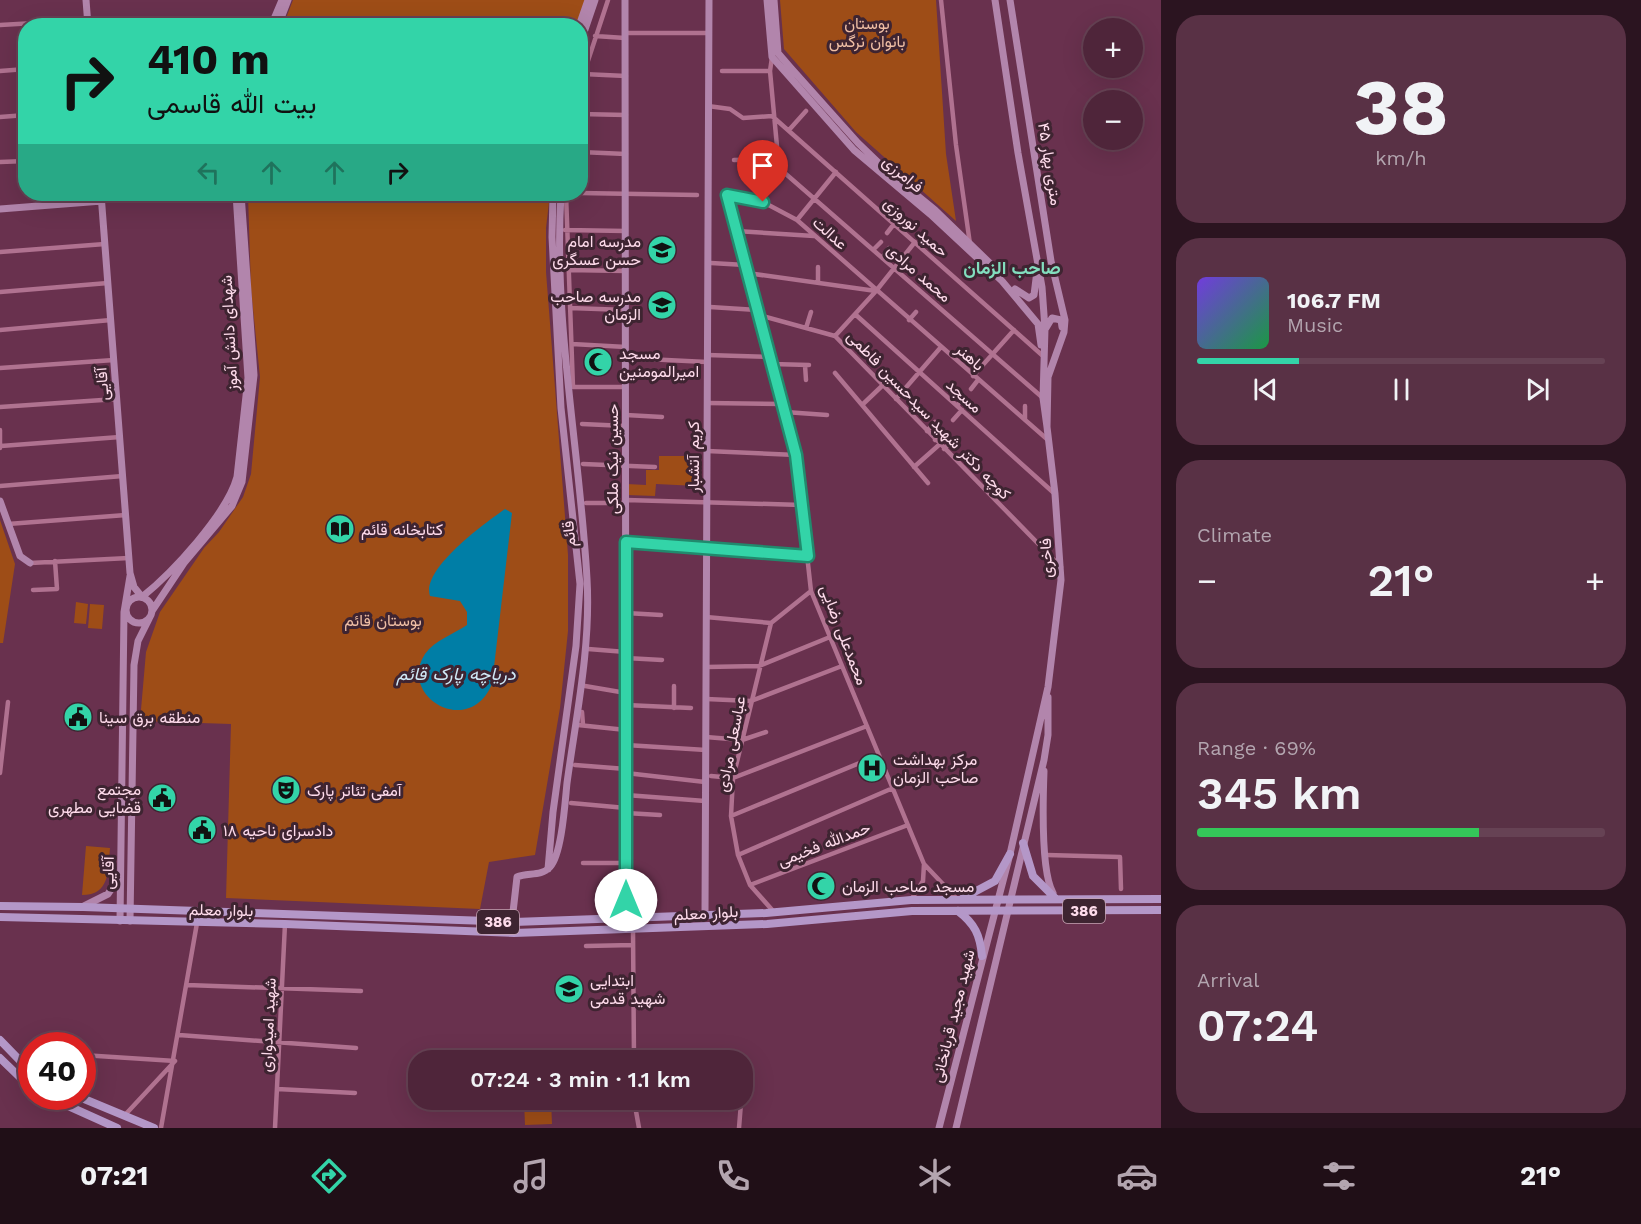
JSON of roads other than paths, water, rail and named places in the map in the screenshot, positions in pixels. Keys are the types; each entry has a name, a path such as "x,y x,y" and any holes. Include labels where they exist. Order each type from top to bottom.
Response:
{"main road":[{"path":"86,0 88,18"},
{"path":"275,18 282,0"},
{"path":"281,18 288,0"},
{"path":"582,18 588,0"},
{"path":"588,21 595,0"},
{"name":"حسین نیک ملکی","path":"625,0 626,918"},
{"name":"کریم آتشبار","path":"705,914 705,801 708,779 706,550 709,0"},
{"path":"767,0 772,57"},
{"name":"فرامرزی","path":"774,0 778,53 865,149 970,244 1018,293 1029,298 1034,295 1038,263"},
{"name":"۴۵ متری بهار","path":"995,0 1018,153 1038,263 1045,329"},
{"name":"۴۵ متری بهار","path":"1010,0 1051,261 1065,320 1064,332"},
{"name":"فرامرزی","path":"772,57 854,150 930,214 1002,281 1038,324 1043,356"},
{"path":"0,209 68,201"},
{"name":"آقایی","path":"102,201 130,573 126,607 120,921"},
{"name":"شهدای دانش آموز","path":"182,561 227,503 237,477 248,378 236,201"},
{"path":"142,597 165,579 232,506 245,468 254,375 242,201"},
{"name":"قائم","path":"548,869 553,812 576,646 580,584 561,408 552,237 553,201"},
{"name":"قائم","path":"548,869 554,861 566,793 583,658 588,581 570,409 561,272 561,201"},
{"path":"1045,329 1050,319 1058,318 1061,320 1064,332"},
{"name":"فاخری","path":"993,911 1010,854 1048,687 1058,614 1060,567 1055,494 1042,398 1045,329"},
{"name":"فاخری","path":"1047,427 1048,377 1064,332"},
{"path":"0,501 20,556 30,563"},
{"path":"152,611 150,602 142,597 134,597 126,607 126,616 132,622 141,623 149,619 182,561"},
{"name":"آقایی","path":"130,573 134,586 142,597"},
{"name":"آقایی","path":"130,921 134,665 138,641 149,619"},
{"name":"فاخری","path":"1009,900 1044,760 1048,735 1048,687"},
{"path":"1044,760 1042,822 1049,886 1058,899"},
{"path":"1023,843 1033,876 1058,899"},
{"path":"959,900 994,881 1010,854"},
{"path":"508,922 513,912 517,877 542,873 548,869"},
{"path":"83,907 108,894 121,874"},
{"path":"131,894 144,910"},
{"name":"بلوار معلم","path":"0,906 508,922 774,912 911,900 1161,899"},
{"name":"شهید مجید قربانخانی","path":"956,1128 1009,900"},
{"name":"بلوار معلم","path":"0,917 285,924 514,933 633,930 958,911 1161,910"},
{"path":"958,911 968,918 978,932 982,956"},
{"name":"شهید مجید قربانخانی","path":"939,1128 993,911"},
{"path":"0,1040 18,1059"},
{"path":"0,1058 18,1075"},
{"path":"950,1085 953,1089 965,1089"},
{"path":"946,1100 962,1103"},
{"path":"96,1104 154,1128"},
{"path":"76,1110 112,1127"},
{"path":"943,1113 949,1110 958,1117"}],"street":[{"path":"588,58 608,0"},
{"path":"941,0 956,145 970,244"},
{"path":"0,25 18,25"},
{"path":"595,36 709,33"},
{"path":"734,160 777,159 772,116 770,71 772,57"},
{"path":"0,70 18,69"},
{"path":"722,70 770,71"},
{"path":"588,74 626,76"},
{"path":"708,106 730,109 743,118 772,116"},
{"path":"789,130 806,111"},
{"path":"588,114 626,115"},
{"path":"0,117 18,116"},
{"name":"حمید نوروزی","path":"772,116 1043,356"},
{"path":"588,152 626,154"},
{"name":"محمد مرادی","path":"777,159 779,168 895,267 1042,398"},
{"path":"0,162 18,161"},
{"path":"797,220 836,172"},
{"path":"588,193 697,195"},
{"name":"عدالت","path":"727,195 763,202 797,220 876,291"},
{"name":"محمدعلی رضایی","path":"727,195 796,455 812,591 924,864"},
{"path":"566,201 565,230 573,387 626,387"},
{"path":"887,233 894,224"},
{"path":"565,230 626,231"},
{"path":"736,231 814,236"},
{"path":"874,249 881,242"},
{"path":"835,336 856,315 915,242"},
{"path":"0,252 105,244"},
{"path":"883,257 889,249"},
{"path":"711,263 745,265"},
{"path":"818,267 818,283"},
{"path":"568,270 626,271"},
{"path":"747,273 876,291"},
{"path":"0,292 108,283"},
{"name":"باهنر","path":"876,291 1048,440"},
{"name":"کوچه دکتر شهید سیدحسین فاطمی","path":"710,307 758,312 835,336 1060,567"},
{"path":"570,308 626,310"},
{"path":"806,328 811,312"},
{"path":"909,320 916,312"},
{"name":"مسجد","path":"856,315 1055,494"},
{"path":"0,330 111,320"},
{"path":"973,376 1014,330"},
{"path":"572,344 626,347"},
{"path":"896,399 941,347"},
{"path":"626,358 770,357"},
{"path":"0,368 114,360"},
{"path":"772,364 807,365 806,380"},
{"path":"835,373 928,483"},
{"path":"970,389 978,380"},
{"path":"862,405 883,385"},
{"path":"957,406 963,398"},
{"path":"0,407 117,399"},
{"path":"707,403 783,404"},
{"path":"1025,406 1025,420"},
{"path":"953,420 962,410"},
{"path":"785,412 827,415"},
{"path":"971,418 976,413"},
{"path":"626,415 662,417"},
{"path":"927,431 935,422"},
{"path":"582,424 626,426"},
{"path":"0,430 1,447 120,437"},
{"path":"935,440 944,431"},
{"path":"944,449 953,440"},
{"path":"914,467 940,444"},
{"path":"707,451 796,455"},
{"path":"583,464 655,467"},
{"path":"0,486 123,476"},
{"path":"586,503 707,502 802,506"},
{"path":"8,524 126,515"},
{"path":"626,542 706,550 808,556"},
{"path":"30,563 129,558"},
{"path":"33,590 57,589 55,561"},
{"path":"706,617 771,623 812,591"},
{"path":"626,613 661,615"},
{"name":"عباسعلی مرادی","path":"771,623 733,778 732,816 738,855 750,885 774,912"},
{"path":"706,667 759,666 830,637"},
{"path":"588,649 662,660"},
{"path":"706,699 752,701 842,666"},
{"path":"585,686 626,693"},
{"path":"674,686 674,708"},
{"path":"0,773 8,702"},
{"path":"626,705 691,708"},
{"path":"582,712 580,725 626,730"},
{"path":"575,765 708,779 733,778 867,726"},
{"path":"706,737 742,740 766,732"},
{"path":"626,745 706,750"},
{"path":"732,816 879,755"},
{"path":"738,855 893,788"},
{"path":"626,795 705,801"},
{"path":"571,803 660,815"},
{"name":"حمدالله فخیمی","path":"750,885 908,825"},
{"path":"1047,855 1120,857 1121,890"},
{"path":"583,863 626,863"},
{"path":"924,864 959,900"},
{"path":"911,900 923,880 924,864"},
{"path":"161,1128 175,1061 197,923"},
{"name":"شهيد امیدواری","path":"275,1128 285,924"},
{"path":"633,930 634,1050"},
{"path":"586,946 633,945"},
{"path":"187,985 361,991"},
{"path":"179,1035 356,1048"},
{"path":"96,1056 175,1061"},
{"path":"124,1116 175,1061"},
{"path":"277,1089 355,1093"},
{"path":"636,1110 639,1128"},
{"path":"739,1128 740,1110"}],"water":[{"name":"دریاچه پارک قائم","path":"505,509 512,513 492,684 481,700 468,708 453,710 439,705 428,696 420,684 419,670 429,649 467,625 467,612 460,601 430,596 430,585 435,573 445,560 470,536"}],"place":[{"name":"مدرسه امام حسن عسگری","path":"662,250"},
{"name":"مدرسه صاحب الزمان","path":"662,305"},
{"name":"مسجد امیرالمومنین","path":"598,362"},
{"name":"کتابخانه قائم","path":"340,529"},
{"name":"منطقه برق سینا","path":"78,717"},
{"name":"مرکز بهداشت صاحب الزمان","path":"872,768"},
{"name":"آمفی تئاتر پارک","path":"286,790"},
{"name":"مجتمع قضایی مطهری","path":"162,798"},
{"name":"دادسرای ناحیه ۱۸","path":"202,830"},
{"name":"مسجد صاحب الزمان","path":"821,886"},
{"name":"ابتدایی شهید قدمی","path":"569,989"}],"district":[{"name":"صاحب الزمان","path":"1012,267"}],"park label":[{"name":"بوستان بانوان نرگس","path":"867,32"},
{"name":"بوستان قائم","path":"383,620"}]}
